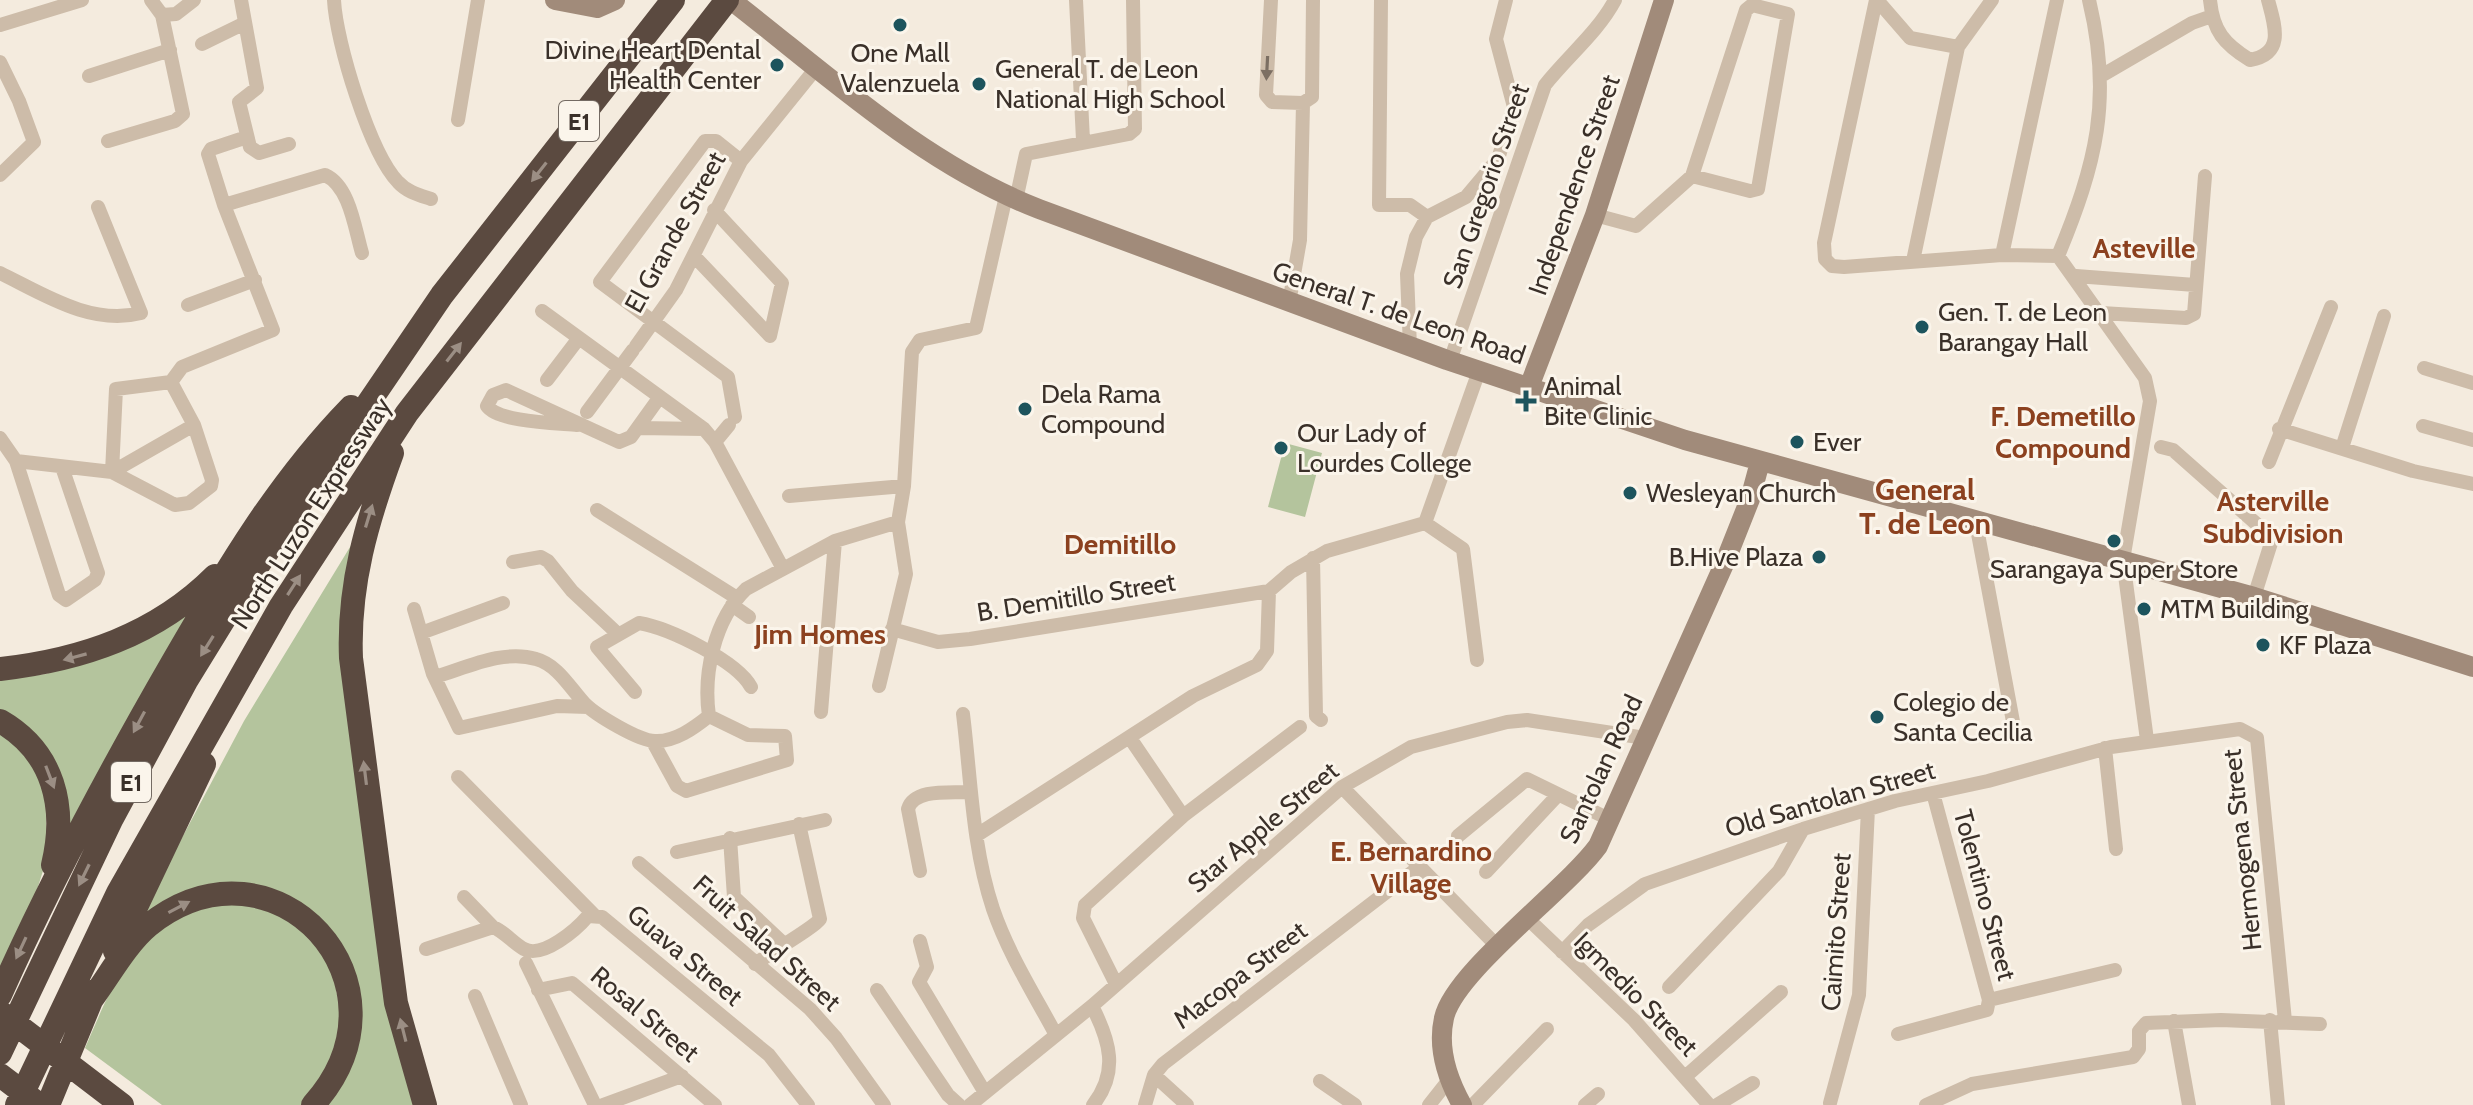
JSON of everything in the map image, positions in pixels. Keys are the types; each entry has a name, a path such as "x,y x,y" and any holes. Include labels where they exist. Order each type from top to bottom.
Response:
{"highway":[{"name":"North Luzon Expressway","path":"0,1052 105,832 186,681 248,580 399,356 673,0"},
{"name":"North Luzon Expressway","path":"17,1105 126,878 281,606 407,413 729,0"},
{"path":"0,995 43,902 146,708 234,557 316,443 399,356"},
{"path":"407,413 366,528 350,624 384,928 396,1003 425,1105"},
{"path":"0,669 67,659 131,636 202,589 234,557"},
{"path":"48,1105 89,1003 169,842 241,677"},
{"path":"0,721 34,747 49,769 57,795 60,828 43,902"},
{"path":"89,1003 141,933 188,901 205,896 239,894 268,899 291,909 315,926 339,958 351,994 348,1046 335,1079 313,1105"},
{"path":"0,1012 122,1105"},
{"path":"0,1052 71,1105"},
{"path":"0,1075 39,1105"},
{"path":"94,1083 130,1105"}],"main road":[{"path":"555,0 597,8 615,0"},
{"name":"General T. de Leon Road","path":"729,0 935,155 1011,198 1410,347 1685,440 1976,523 2254,597 2473,667"},
{"name":"Independence Street","path":"1529,387 1595,215 1664,0"},
{"name":"Santolan Road","path":"1462,1105 1448,1081 1443,1063 1444,1016 1455,993 1585,863 1611,820 1725,562 1750,499 1760,462"}],"street":[{"path":"0,25 82,0"},
{"path":"108,141 175,121 183,114 162,15 151,0"},
{"path":"162,15 176,14 194,0"},
{"path":"241,0 257,88 240,99 247,137 253,152 289,144"},
{"path":"334,0 352,85 389,169 401,186 431,199"},
{"path":"458,120 478,0"},
{"path":"1076,0 1083,140"},
{"path":"879,686 906,574 898,522 904,486 912,352 920,340 976,328 1026,154 1083,140 1129,134 1136,126 1133,0"},
{"path":"1271,0 1266,95 1272,102 1303,103 1312,97 1313,0"},
{"path":"1381,0 1379,205 1410,205 1427,217"},
{"path":"1410,347 1407,274 1410,253 1427,217 1466,197 1498,159 1514,107 1496,39 1506,0"},
{"name":"San Gregorio Street","path":"1450,361 1545,85 1570,53 1604,21 1615,0"},
{"path":"1876,0 1910,38 1958,47"},
{"path":"1876,0 1824,243 1825,259 1832,266 1844,267 2002,255 2058,256 2076,276 2145,378 2150,401 2123,560 2147,740"},
{"path":"1913,261 1958,47 1992,0"},
{"path":"2002,255 2057,0"},
{"path":"2058,256 2082,199 2098,139 2099,43 2089,0"},
{"path":"2210,0 2217,34 2227,46 2250,60 2264,58 2275,38 2268,0"},
{"path":"1595,215 1636,226 1692,176 1744,14 1752,5 1785,12 1790,19 1758,189 1750,191 1692,176"},
{"path":"2101,76 2192,23 2212,16"},
{"path":"202,44 245,23"},
{"path":"89,76 170,50"},
{"path":"0,62 34,142 0,175"},
{"name":"El Grande Street","path":"587,412 653,322 694,256 714,210 741,161 817,67"},
{"path":"1289,303 1300,240 1303,103"},
{"path":"112,472 116,389 171,382 182,367 273,330 224,205 208,151 247,137"},
{"path":"715,442 732,421 728,377 600,282 705,141 716,141 741,161"},
{"path":"224,205 325,175 335,181 346,200 362,253"},
{"path":"2101,313 2186,318 2194,314 2205,176"},
{"path":"0,273 80,311 126,317 141,313 98,207"},
{"path":"694,256 770,336 782,283 714,210"},
{"path":"2076,276 2195,285"},
{"path":"188,305 255,280"},
{"path":"2269,462 2279,429 2331,307"},
{"path":"542,311 704,429 715,442 782,567"},
{"path":"2342,448 2384,316"},
{"path":"547,380 579,338"},
{"path":"2424,368 2473,383"},
{"path":"1425,523 1479,371"},
{"path":"16,461 112,472 168,502 189,503 212,484 194,425 171,382"},
{"path":"577,425 508,417 494,413 487,406 493,395 506,390 577,425 625,442 659,398"},
{"path":"112,472 194,425"},
{"path":"2423,426 2473,440"},
{"path":"638,428 704,429"},
{"path":"2279,429 2473,484"},
{"path":"0,438 16,461 59,595 66,600 95,580 98,573 62,467"},
{"path":"2161,447 2173,450 2269,535 2271,543 2254,597"},
{"path":"789,496 904,486"},
{"path":"597,510 734,601 749,617"},
{"path":"709,716 705,691 712,654 734,601 782,567 835,541 898,522"},
{"path":"977,835 1193,696 1263,660 1267,651 1269,591 1313,558 1361,539 1425,523 1463,549 1477,660"},
{"path":"1976,523 2014,727"},
{"path":"821,712 835,541"},
{"path":"513,562 541,557 548,561 572,591 618,634"},
{"path":"1313,558 1316,716 1321,720"},
{"name":"B. Demitillo Street","path":"892,629 938,642 970,639 1269,591"},
{"path":"421,633 503,603"},
{"path":"414,609 435,677 459,728 557,706 588,707"},
{"path":"635,692 597,647 644,623 712,654 742,673 751,687"},
{"path":"435,677 506,656 535,658 557,671 588,707 653,742 677,786 686,791 787,760 785,736 748,735 709,716"},
{"path":"963,714 969,792 994,910 1009,947 1056,1035"},
{"path":"653,742 682,735 709,716"},
{"name":"Star Apple Street","path":"970,1105 1092,1006 1342,787 1411,747 1507,722 1527,720 1645,738"},
{"path":"1116,984 1081,911 1183,816 1300,727"},
{"name":"Hermogena Street","path":"2147,740 2240,729 2257,738 2278,1021"},
{"path":"1130,738 1183,816"},
{"name":"Old Santolan Street","path":"1562,952 1588,925 1645,884 1868,809 2147,740"},
{"path":"2105,748 2116,849"},
{"path":"458,777 594,915"},
{"path":"1458,836 1527,779 1611,820"},
{"path":"1342,787 1498,947"},
{"path":"920,871 908,809 910,801 919,795 969,792"},
{"name":"Tolentino Street","path":"1933,793 1988,1005"},
{"path":"1486,872 1557,796"},
{"name":"Caimito Street","path":"1830,1103 1859,995 1868,809"},
{"path":"677,852 730,838 825,820"},
{"path":"755,964 783,943 815,926 820,919 799,824"},
{"path":"1669,987 1779,871 1803,829"},
{"path":"730,838 734,897 783,943"},
{"name":"Fruit Salad Street","path":"639,863 810,1009 836,1038 884,1105"},
{"name":"Macopa Street","path":"1154,1075 1163,1064 1419,867"},
{"path":"426,949 493,927 464,897"},
{"name":"Guava Street","path":"493,927 524,949 538,950 571,935 594,915 602,917 769,1055 808,1105"},
{"name":"Igmedio Street","path":"1527,918 1634,1020 1709,1105"},
{"path":"920,941 927,967 919,982 984,1091"},
{"path":"526,963 595,1105"},
{"path":"1898,1034 2115,970"},
{"name":"Rosal Street","path":"538,990 572,983 715,1105"},
{"path":"877,990 948,1095 959,1105"},
{"path":"1685,1077 1781,992"},
{"path":"475,996 521,1105"},
{"path":"1092,1006 1107,1034 1111,1074 1093,1105"},
{"path":"2174,1021 2189,1105"},
{"path":"1926,1105 1972,1084 2133,1057 2139,1049 2141,1025 2174,1021 2320,1024"},
{"path":"2278,1021 2278,1105"},
{"path":"1473,1105 1547,1029"},
{"path":"1145,1105 1154,1075 1187,1105"},
{"path":"603,1105 682,1076"},
{"path":"1320,1081 1355,1105"},
{"path":"1429,1105 1448,1081"},
{"path":"1717,1105 1753,1083"},
{"path":"1585,1105 1598,1094"}],"green space":[{"path":"1285,443 1322,453 1305,517 1268,507"},
{"path":"361,529 347,587 420,1105 326,1105 346,1075 357,1043 359,1009 354,973 240,886 132,932 244,721"},
{"path":"195,607 60,850 63,795 0,713 0,680 46,674"},
{"path":"0,730 45,775 47,858 36,893 0,968"},
{"path":"235,902 285,916 331,961 344,1033 311,1097 301,1105 162,1105 85,1048 121,972 147,939 186,912"}],"place":[{"name":"One Mall Valenzuela","path":"900,25"},
{"name":"Divine Heart Dental Health Center","path":"777,65"},
{"name":"General T. de Leon National High School","path":"979,84"},
{"name":"Gen. T. de Leon Barangay Hall","path":"1922,327"},
{"name":"Animal Bite Clinic","path":"1526,401"},
{"name":"Dela Rama Compound","path":"1025,409"},
{"name":"Ever","path":"1797,442"},
{"name":"Our Lady of Lourdes College","path":"1281,448"},
{"name":"Wesleyan Church","path":"1630,493"},
{"name":"Sarangaya Super Store","path":"2114,541"},
{"name":"B.Hive Plaza","path":"1819,557"},
{"name":"MTM Building","path":"2144,609"},
{"name":"KF Plaza","path":"2263,645"},
{"name":"Colegio de Santa Cecilia","path":"1877,717"}],"district":[{"name":"Asteville","path":"2144,248"},
{"name":"F. Demetillo Compound","path":"2063,432"},
{"name":"General T. de Leon","path":"1925,506"},
{"name":"Asterville Subdivision","path":"2273,517"},
{"name":"Demitillo","path":"1120,544"},
{"name":"Jim Homes","path":"820,634"},
{"name":"E. Bernardino Village","path":"1411,867"}]}
